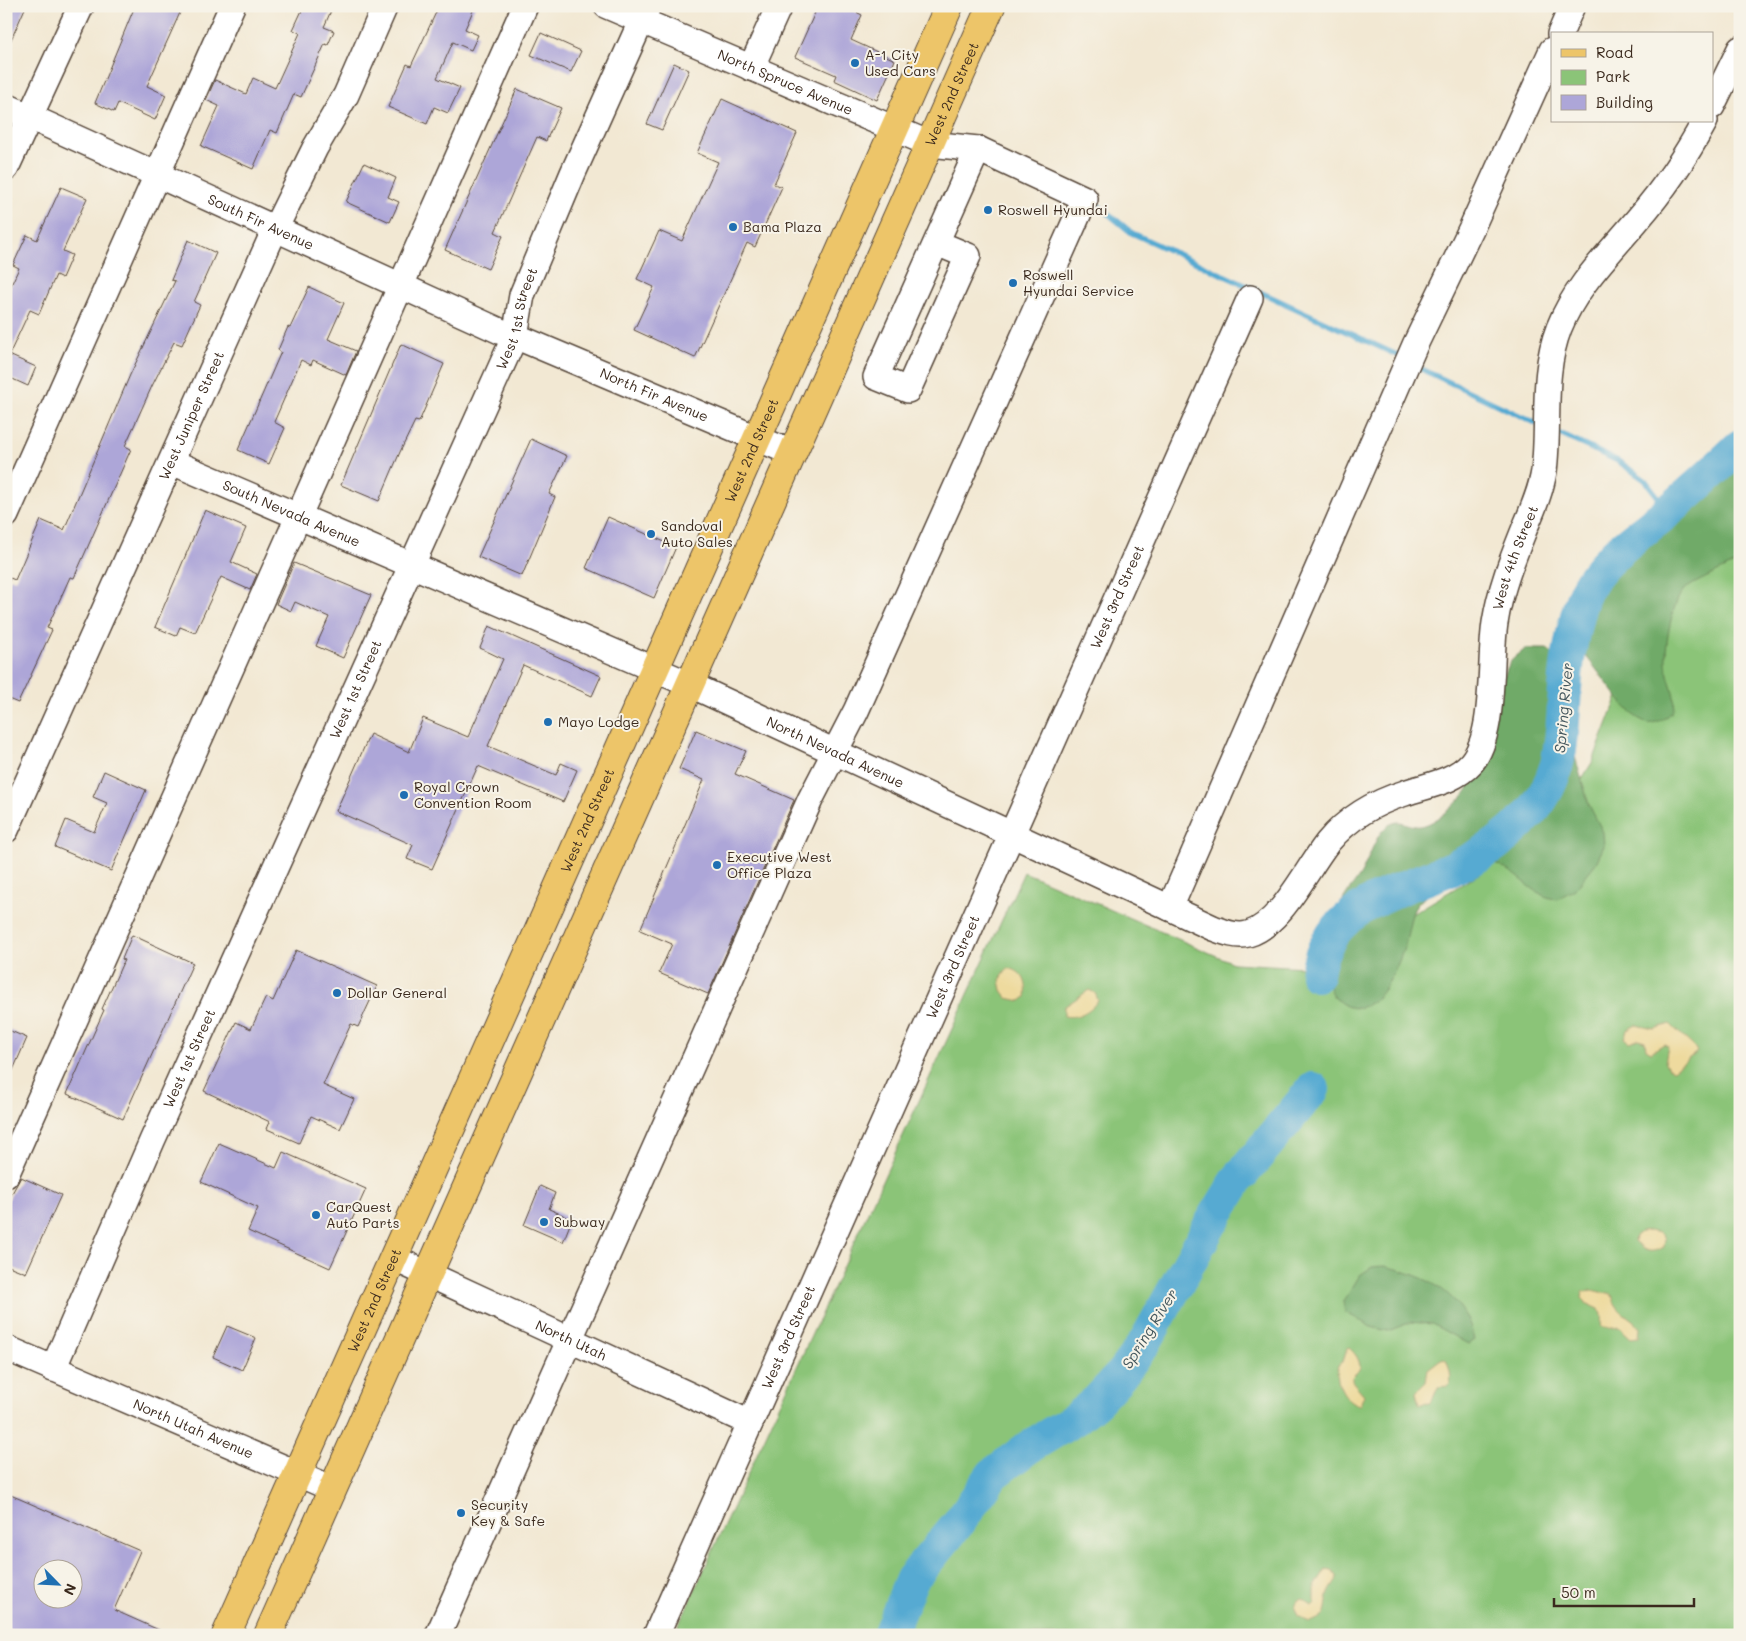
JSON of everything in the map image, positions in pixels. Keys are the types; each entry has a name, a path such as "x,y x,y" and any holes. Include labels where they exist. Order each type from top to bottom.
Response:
{"main road":[{"name":"West 2nd Street","path":"226,1635 756,437 949,6"},
{"name":"West 2nd Street","path":"268,1635 991,6"}],"street":[{"path":"6,168 81,6"},
{"path":"6,515 232,6"},
{"name":"West Juniper Street","path":"6,830 275,229 315,148 346,95 386,6"},
{"path":"6,1175 300,516 524,6"},
{"name":"North Spruce Avenue","path":"607,6 645,14 751,68 930,144 978,149 1085,199 930,548 835,752"},
{"path":"751,68 779,6"},
{"path":"1561,32 1572,6"},
{"name":"West 1st Street","path":"53,1369 152,1140 515,336 522,295 573,173 645,14"},
{"path":"1714,102 1740,49"},
{"path":"1170,908 1415,345 1472,227 1551,52"},
{"name":"South Fir Avenue","path":"6,106 511,336 515,336"},
{"name":"West 4th Street","path":"1259,930 1274,917 1318,855 1349,822 1384,801 1441,782 1452,776 1470,764 1482,745 1488,725 1492,645 1497,606 1507,574 1537,498 1544,473 1547,385 1554,343 1567,310 1578,292 1670,178 1704,122"},
{"path":"937,243 968,256 908,390 876,377 978,149"},
{"name":"West 3rd Street","path":"656,1635 1010,834 1250,298"},
{"name":"North Fir Avenue","path":"515,336 792,453"},
{"name":"South Nevada Avenue","path":"172,462 300,516 410,566"},
{"name":"North Nevada Avenue","path":"410,566 691,684 1010,834 1227,933 1246,934 1259,930"},
{"path":"438,1635 802,818 835,752"},
{"name":"North Utah","path":"393,1258 750,1423"},
{"name":"North Utah Avenue","path":"6,1348 333,1489"}],"green space":[{"path":"1740,459 1740,561 1686,588 1679,597 1670,624 1666,654 1667,672 1673,691 1674,707 1670,714 1649,724 1636,717 1623,704 1582,651 1576,634 1575,605 1580,583 1594,561 1621,538 1637,533 1659,532 1680,522 1713,483"},
{"path":"1740,501 1740,1635 674,1635 1024,872 1233,963 1305,967 1412,914 1549,832 1593,761 1662,582"},
{"path":"1525,649 1547,649 1558,657 1560,678 1558,698 1589,805 1603,832 1604,846 1596,863 1575,889 1557,899 1537,892 1510,871 1500,866 1489,864 1477,865 1453,876 1429,893 1414,909 1405,945 1397,966 1378,997 1360,1008 1346,1006 1330,990 1327,973 1343,933 1340,909 1343,900 1363,870 1375,842 1386,827 1398,822 1416,826 1430,823 1454,806 1466,793 1470,783 1473,757 1482,728 1509,664"},
{"path":"1385,1266 1415,1275 1442,1289 1453,1298 1469,1323 1474,1340 1468,1344 1432,1324 1411,1322 1388,1331 1371,1327 1345,1312 1344,1301 1360,1275 1372,1267"}],"sand":[{"path":"1008,968 1021,975 1025,982 1026,997 1021,1001 1007,998 1002,990 1000,980"},
{"path":"1089,990 1095,993 1098,1000 1095,1004 1088,1011 1079,1015 1064,1016 1064,1007"},
{"path":"1670,1024 1697,1052 1674,1070 1668,1068 1665,1063 1668,1046 1664,1044 1651,1052 1646,1049 1645,1041 1638,1039 1629,1042 1624,1038 1627,1030 1636,1025 1654,1029"},
{"path":"1640,1232 1660,1233 1665,1238 1664,1247 1655,1251 1648,1251 1634,1242 1635,1236"},
{"path":"1592,1290 1612,1295 1620,1311 1640,1328 1639,1337 1631,1338 1619,1327 1603,1327 1599,1309 1586,1303 1581,1298 1582,1292"},
{"path":"1349,1348 1356,1355 1359,1363 1360,1369 1352,1377 1352,1381 1364,1395 1360,1405 1345,1395 1339,1384 1338,1365 1343,1362"},
{"path":"1441,1359 1446,1360 1449,1369 1451,1380 1449,1386 1438,1387 1431,1403 1419,1404 1416,1392 1426,1382 1428,1369"},
{"path":"1326,1569 1331,1570 1337,1575 1336,1580 1329,1593 1325,1612 1316,1621 1309,1623 1299,1616 1295,1606 1298,1600 1302,1599 1312,1606 1315,1603 1315,1586"}],"building":[{"path":"6,6 26,6 6,51"},
{"path":"135,6 183,6 147,86 166,95 155,120 118,103 114,112 95,103"},
{"path":"304,6 333,6 324,27 334,31 328,45 325,44 301,97 294,94 277,133 270,130 253,169 201,146 219,106 206,100 215,80 246,94 253,78 275,88 300,33 293,30"},
{"path":"439,6 475,6 465,29 478,35 471,50 453,42 437,78 460,88 448,113 434,107 427,124 388,107 407,64 411,66"},
{"path":"818,6 844,6 862,15 851,40 895,60 877,100 834,80 836,75 795,57"},
{"path":"541,33 581,51 571,72 531,55"},
{"path":"674,63 689,70 662,130 647,124"},
{"path":"517,89 561,108 546,141 537,137 495,232 503,236 488,269 445,250"},
{"name":"Bama Plaza","path":"722,99 797,133 774,184 782,187 755,247 747,243 695,358 634,330 654,287 637,279 659,231 682,241 718,162 697,153"},
{"path":"364,163 396,178 388,197 399,202 390,222 346,202"},
{"path":"61,187 87,198 63,251 72,255 62,278 56,275 39,314 30,310 9,355 36,367 28,386 6,376 6,296 19,268 13,265 27,235 37,240"},
{"path":"188,240 216,253 194,302 200,305 182,345 174,342 152,386 125,446 131,449 74,578 70,577 47,628 52,630 18,703 6,698 6,588 10,578 15,580 41,520 64,530 130,375 175,281 171,280"},
{"path":"309,287 344,303 328,339 356,351 346,375 313,360 311,365 301,360 274,422 285,428 269,464 238,450 281,352 278,350 288,327 290,328"},
{"path":"401,344 444,364 419,422 415,421 379,501 341,485"},
{"path":"531,439 567,456 549,494 555,497 522,576 478,557"},
{"path":"205,510 246,528 231,562 257,574 250,590 221,577 195,633 180,627 176,636 155,627"},
{"path":"608,517 676,547 654,598 586,568"},
{"path":"294,563 371,595 343,658 316,646 329,617 295,602 291,611 276,604"},
{"path":"489,626 601,676 592,696 523,665 488,746 556,775 561,763 577,770 563,802 478,766 432,869 407,859 413,845 336,811 370,734 409,752 423,718 468,737 503,659 480,648"},
{"name":"Executive West Office Plaza","path":"696,730 746,751 735,774 794,800 708,994 659,973 672,944 640,930 704,780 679,769"},
{"path":"104,771 146,790 111,871 55,847 66,820 94,832 107,803 93,797"},
{"path":"132,935 193,963 123,1119 67,1094 104,1010 102,1009 124,960 122,959"},
{"path":"296,950 377,986 358,1027 351,1024 323,1085 354,1099 340,1129 311,1116 299,1143 267,1129 270,1122 204,1091 236,1022 251,1029 266,997 273,1001"},
{"path":"6,1029 27,1038 6,1086"},
{"path":"219,1143 276,1168 283,1152 366,1189 330,1268 248,1231 258,1208 201,1182"},
{"path":"21,1177 61,1195 26,1273 6,1265 6,1204"},
{"path":"540,1186 555,1193 549,1209 572,1219 563,1242 524,1225"},
{"path":"227,1326 256,1338 242,1370 213,1357"},
{"path":"6,1493 140,1551 114,1610 170,1635 21,1635 6,1628"}],"waterway":[{"path":"1099,206 1132,233 1399,356"},
{"path":"1413,365 1540,425"},
{"path":"1553,431 1618,461 1645,480 1669,511"},
{"name":"Spring River","path":"1317,975 1323,950 1336,930 1353,914 1397,890 1445,871 1483,853 1512,831 1539,802 1550,784 1560,748 1568,659 1578,612 1586,590 1593,578 1612,557 1686,496 1740,446"},
{"name":"Spring River","path":"889,1635 912,1579 960,1521 993,1474 1029,1447 1075,1419 1097,1401 1120,1376 1145,1342 1211,1223 1238,1179 1313,1089"}],"place":[{"name":"A-1 City Used Cars","path":"855,63"},
{"name":"Roswell Hyundai","path":"988,210"},
{"name":"Bama Plaza","path":"733,227"},
{"name":"Roswell Hyundai Service","path":"1013,283"},
{"name":"Sandoval Auto Sales","path":"651,534"},
{"name":"Mayo Lodge","path":"548,722"},
{"name":"Royal Crown Convention Room","path":"404,795"},
{"name":"Executive West Office Plaza","path":"717,865"},
{"name":"Dollar General","path":"337,993"},
{"name":"CarQuest Auto Parts","path":"316,1215"},
{"name":"Subway","path":"544,1222"},
{"name":"Security Key & Safe","path":"461,1513"}]}
